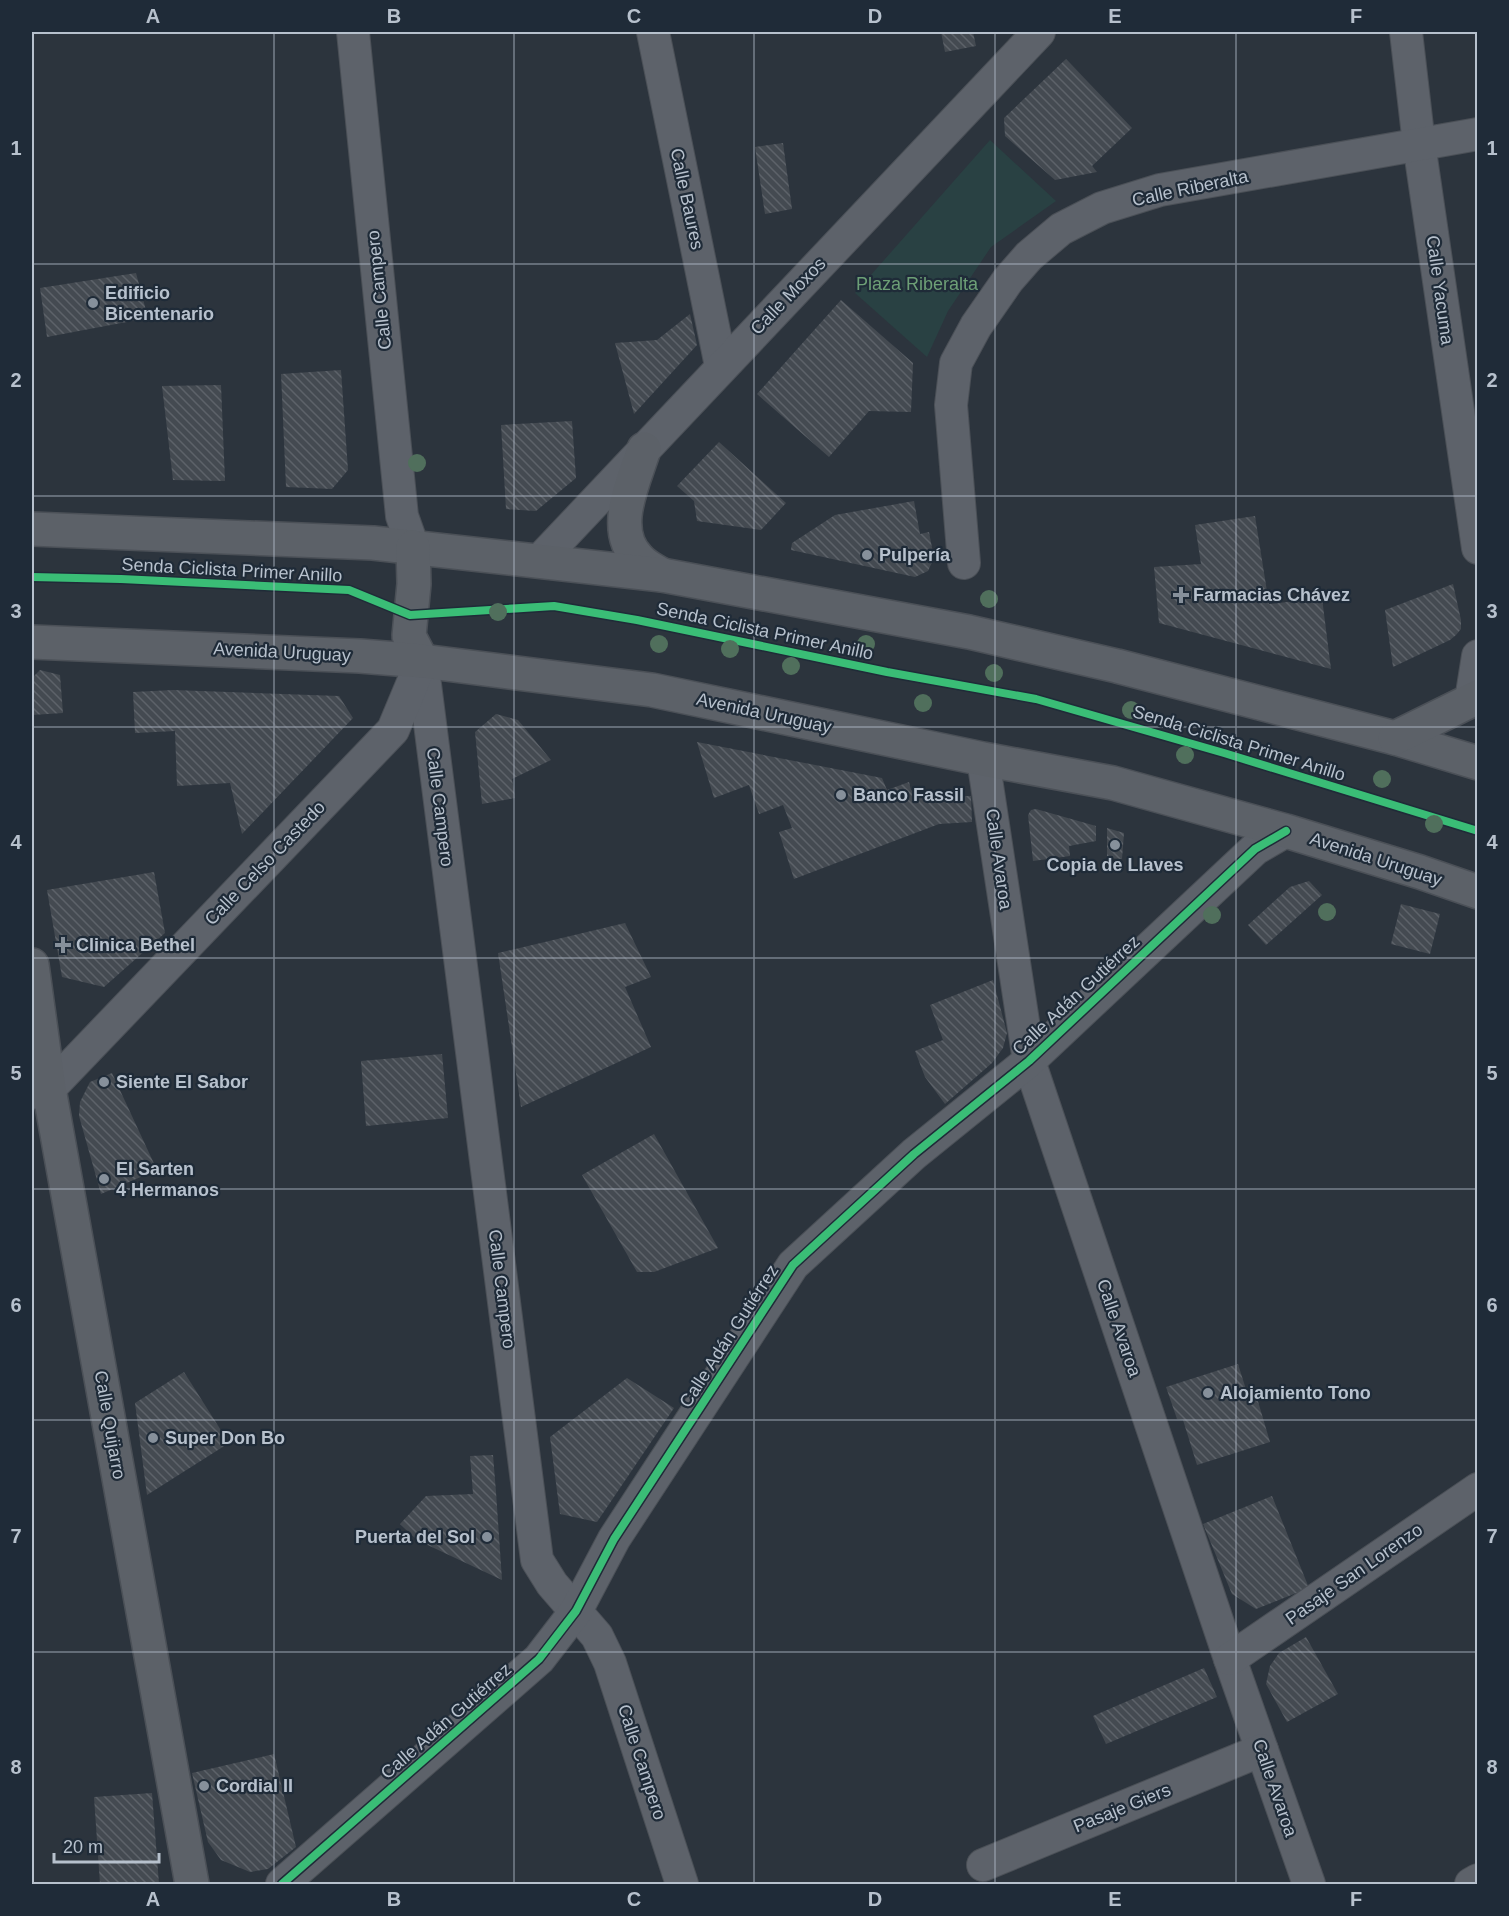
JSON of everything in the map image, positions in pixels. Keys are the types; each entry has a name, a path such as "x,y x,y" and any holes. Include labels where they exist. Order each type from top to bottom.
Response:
{"main road":[{"path":"644,449 628,501 624,532 627,542 639,560 662,575"},
{"path":"32,528 306,539 413,547 662,575 969,632 1118,666 1395,738 1478,764"},
{"path":"413,547 414,584 409,636 422,661"},
{"name":"Avenida Uruguay","path":"32,642 318,653 422,661 652,690 983,759 1113,783 1286,831 1478,892"},
{"path":"1395,738 1474,699"},
{"name":"Calle Quijarro","path":"32,966 40,1091 192,1884"}],"street":[{"name":"Calle Campero","path":"353,32 402,516 413,547"},
{"name":"Calle Baures","path":"653,32 721,366"},
{"name":"Calle Moxos","path":"539,561 1039,32"},
{"name":"Calle Yacuma","path":"1406,32 1419,144 1478,548"},
{"name":"Calle Riberalta","path":"963,563 951,405 956,363 976,326 1008,280 1029,256 1061,229 1102,208 1160,190 1478,134"},
{"path":"1474,699 1478,656"},
{"name":"Calle Campero","path":"422,661 537,1560 552,1584 597,1636 610,1663 682,1884"},
{"name":"Calle Celso Castedo","path":"40,1091 393,730 422,661"},
{"name":"Calle Avaroa","path":"983,759 1029,1061 1230,1659 1309,1884"},
{"name":"Calle Adán Gutiérrez","path":"282,1884 539,1659 576,1611 614,1539 793,1265 914,1154 1029,1061 1255,849 1286,831"},
{"name":"Pasaje San Lorenzo","path":"1230,1659 1478,1489"},
{"name":"Pasaje Giers","path":"982,1865 1262,1750"},
{"path":"1472,1884 1478,1880"}],"green space":[{"name":"Plaza Riberalta","path":"990,140 1056,201 991,247 948,311 927,357 855,293"}],"building":[{"path":"941,32 973,32 976,46 945,52"},
{"path":"1066,59 1132,128 1092,166 1097,172 1055,180 1005,136 1004,118"},
{"path":"783,143 792,209 765,214 755,147"},
{"name":"Edificio Bicentenario","path":"136,273 148,318 47,337 40,288"},
{"path":"841,300 913,363 911,412 869,411 829,457 757,394"},
{"path":"690,314 697,345 634,414 615,343 657,340"},
{"path":"341,370 348,470 332,489 286,487 281,374"},
{"path":"221,385 225,481 173,480 162,386"},
{"path":"572,421 576,478 536,511 506,509 501,425"},
{"path":"719,442 786,503 761,530 697,521 694,501 677,486"},
{"path":"914,501 920,534 929,532 934,558 928,571 915,577 791,550 792,543 835,515"},
{"path":"1255,516 1269,604 1322,598 1331,669 1159,623 1154,567 1201,564 1195,525"},
{"path":"1453,584 1461,629 1450,640 1393,667 1385,610"},
{"path":"40,670 60,675 63,713 32,715 32,678"},
{"path":"173,690 339,696 353,718 242,834 230,783 177,786 175,731 135,733 133,692"},
{"path":"496,714 518,720 551,760 512,779 515,798 482,804 475,732"},
{"path":"697,742 882,778 887,790 909,782 911,790 921,797 971,796 972,822 939,824 794,879 779,832 792,828 783,805 759,814 749,785 714,798"},
{"path":"1036,809 1096,826 1096,841 1069,846 1070,856 1033,861 1028,815 1031,810"},
{"name":"Copia de Llaves","path":"1107,828 1124,833 1122,859 1107,858"},
{"path":"154,872 165,933 104,987 62,977 47,890"},
{"path":"1309,881 1322,895 1266,945 1248,925 1290,887"},
{"path":"1401,904 1440,914 1430,954 1391,944"},
{"path":"625,923 651,977 625,987 651,1047 521,1107 498,953"},
{"path":"993,980 1007,1033 1003,1048 992,1063 945,1104 925,1077 915,1051 943,1040 930,1005"},
{"path":"442,1054 448,1118 366,1126 361,1061"},
{"path":"112,1073 157,1170 101,1194 79,1116 80,1102 90,1082"},
{"path":"654,1134 718,1248 654,1272 637,1272 582,1175"},
{"path":"1238,1364 1249,1399 1257,1398 1270,1442 1197,1465 1183,1420 1177,1419 1166,1387"},
{"path":"184,1372 229,1443 147,1495 135,1403"},
{"path":"627,1378 674,1408 597,1522 560,1514 550,1437"},
{"path":"493,1455 502,1580 417,1540 400,1524 426,1496 473,1494 470,1456"},
{"path":"1272,1496 1309,1588 1256,1609 1232,1594 1203,1524"},
{"path":"1306,1637 1338,1694 1287,1722 1266,1684 1270,1666 1279,1653"},
{"path":"1204,1668 1217,1697 1106,1744 1093,1716"},
{"path":"274,1754 296,1847 268,1869 250,1872 221,1860 208,1842 192,1773"},
{"path":"152,1793 159,1884 100,1884 94,1797"}],"cycle path":[{"name":"Senda Ciclista Primer Anillo","path":"32,577 349,590 410,615 554,606 637,620 887,672 1036,699 1224,753 1478,831"},
{"path":"282,1884 539,1659 576,1611 614,1539 793,1265 914,1154 1029,1061 1255,849 1286,831"}],"place":[{"name":"Edificio Bicentenario","path":"93,303"},
{"name":"Pulpería","path":"867,555"},
{"name":"Farmacias Chávez","path":"1181,595"},
{"name":"Banco Fassil","path":"841,795"},
{"name":"Copia de Llaves","path":"1115,845"},
{"name":"Clinica Bethel","path":"63,945"},
{"name":"Siente El Sabor","path":"104,1082"},
{"name":"El Sarten 4 Hermanos","path":"104,1179"},
{"name":"Alojamiento Tono","path":"1208,1393"},
{"name":"Super Don Bo","path":"153,1438"},
{"name":"Puerta del Sol","path":"487,1537"},
{"name":"Cordial II","path":"204,1786"}]}
